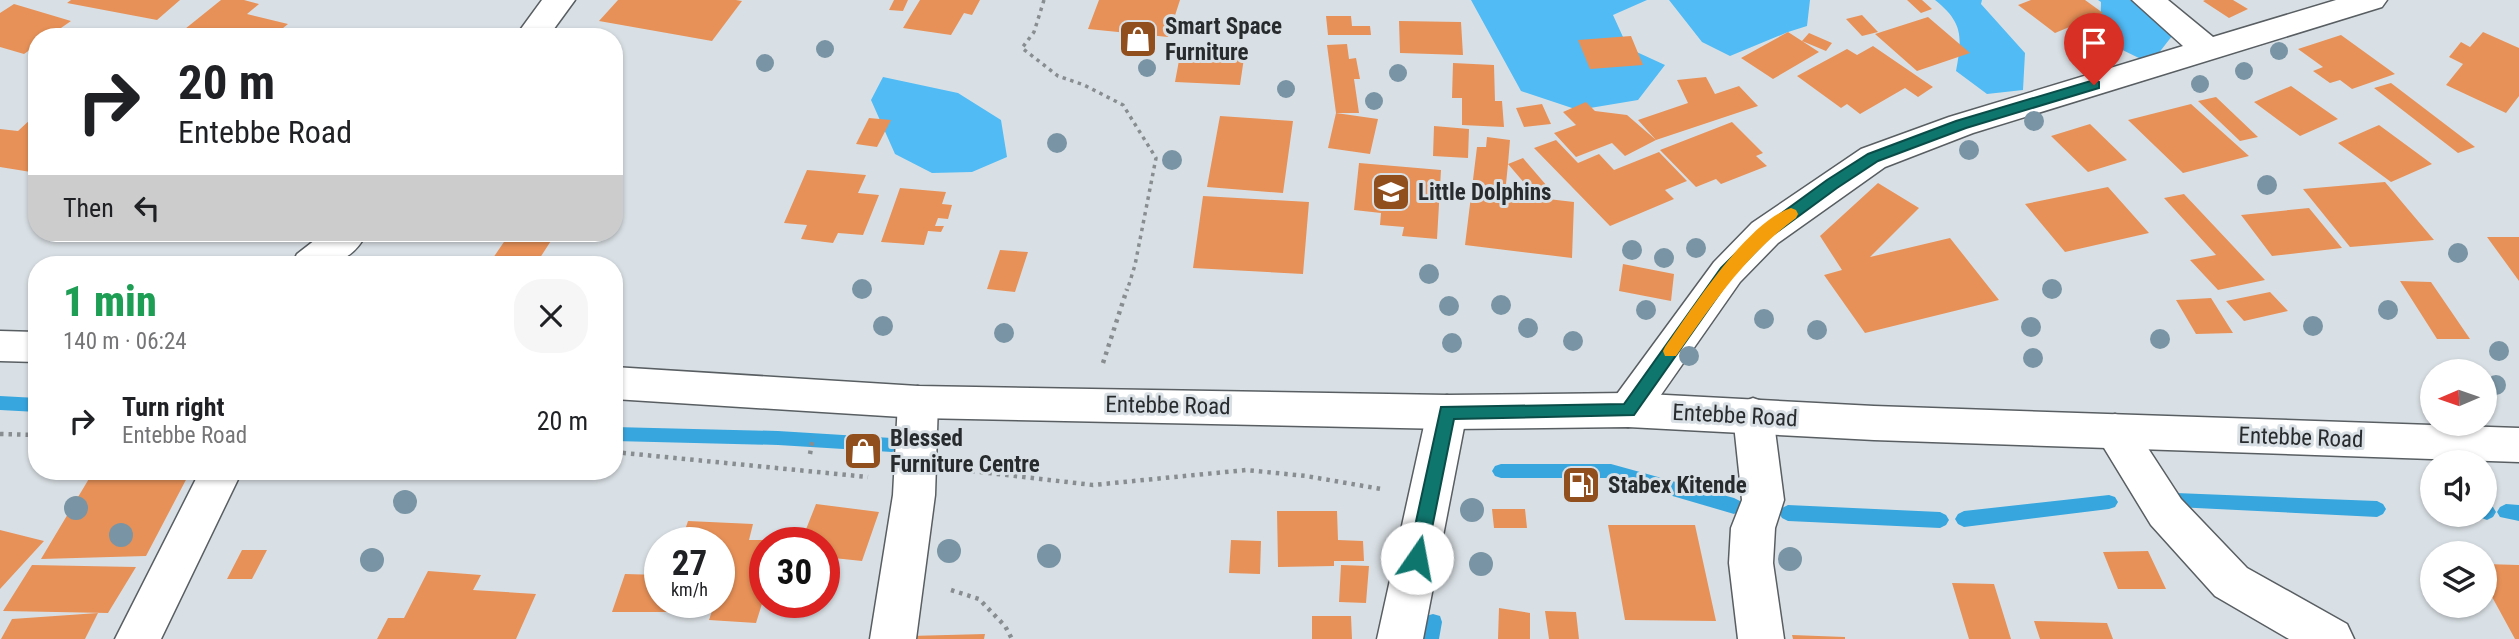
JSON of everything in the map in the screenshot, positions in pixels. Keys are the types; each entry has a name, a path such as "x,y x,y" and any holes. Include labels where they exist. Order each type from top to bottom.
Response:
{"street":[{"path":"538,28 559,0"},
{"path":"2148,0 2206,49"},
{"path":"1628,411 1727,272 1765,233 1873,158 1961,125 2371,0"},
{"path":"320,256 338,242"},
{"path":"0,346 28,347"},
{"name":"Entebbe Road","path":"623,384 918,402 1447,412 1628,411 1874,423 2519,445"},
{"path":"893,639 915,468 918,402"},
{"path":"1401,639 1447,412"},
{"path":"1753,415 1763,500 1753,528 1751,562 1761,639"},
{"path":"2115,431 2166,512 2231,582 2330,639"},
{"path":"138,639 217,480"}],"path":[{"path":"1044,0 1034,32 1022,48 1058,76 1084,85 1123,105 1156,158 1135,265 1089,404"},
{"path":"0,434 28,435"},
{"path":"623,452 966,471 1093,485 1246,470 1306,476 1377,488 1429,503"},
{"path":"901,573 979,599 1005,626 1012,639"}],"shaded area":[{"path":"1471,0 1647,0 1613,15 1628,48 1665,65 1638,100 1578,110 1521,91"},
{"path":"1669,0 1810,0 1807,26 1730,56 1702,42"},
{"path":"1935,0 1982,0 1981,4 2025,53 2023,90 1987,94 1956,71 1959,32 1951,16"},
{"path":"2098,0 2135,0 2172,36 2158,54 2145,61 2100,39 2101,2"},
{"path":"883,77 958,93 1001,120 1007,157 972,172 932,173 895,154 871,100"}],"building":[{"path":"71,0 180,0 157,20 67,3"},
{"path":"221,0 244,0 259,4 247,14 288,24 283,28 186,28"},
{"path":"618,0 742,1 712,41 599,21"},
{"path":"894,0 908,0 903,11 889,10"},
{"path":"920,0 980,0 972,15 964,13 951,35 903,28"},
{"path":"1099,0 1180,0 1168,37 1088,29"},
{"path":"1907,0 1922,0 1932,9 1921,13"},
{"path":"2031,0 2085,0 2103,13 2055,33 2018,5"},
{"path":"2233,0 2248,9 2229,18 2203,1"},
{"path":"14,4 71,21 61,28 28,28 28,51 24,54 0,47 0,13"},
{"path":"1862,15 1878,32 1862,36 1846,19"},
{"path":"1326,16 1351,16 1352,26 1370,26 1371,35 1328,35"},
{"path":"1928,17 1970,53 1917,71 1875,34"},
{"path":"1399,21 1461,22 1463,55 1400,53"},
{"path":"1788,32 1819,52 1773,79 1741,58"},
{"path":"2483,32 2519,48 2519,96 2506,113 2446,85 2463,64 2449,57 2461,42 2470,47"},
{"path":"1809,33 1832,43 1826,51 1802,41"},
{"path":"2341,35 2395,74 2352,89 2340,80 2330,83 2313,71 2323,67 2298,49"},
{"path":"1631,36 1643,65 1590,69 1578,40"},
{"path":"1347,44 1349,59 1356,58 1360,79 1354,79 1359,113 1336,113 1327,45"},
{"path":"1873,46 1933,87 1918,97 1905,88 1860,114 1847,104 1841,108 1797,76 1847,49 1857,55"},
{"path":"1180,55 1244,58 1240,85 1175,82"},
{"path":"1453,63 1494,65 1495,101 1502,101 1504,127 1462,125 1462,98 1452,98"},
{"path":"1706,77 1715,94 1739,86 1758,106 1656,140 1638,120 1688,103 1677,80"},
{"path":"2391,83 2475,147 2458,153 2374,88"},
{"path":"2291,86 2338,119 2300,136 2254,102"},
{"path":"2216,97 2258,137 2240,141 2198,101"},
{"path":"1586,102 1595,111 1627,115 1656,140 1625,156 1612,143 1576,157 1554,133 1576,125 1563,112"},
{"path":"1542,104 1551,124 1524,127 1516,108"},
{"path":"2191,104 2249,156 2183,173 2128,120"},
{"path":"1336,113 1378,119 1370,154 1328,148"},
{"path":"1220,116 1293,121 1283,193 1207,187"},
{"path":"869,118 891,120 877,147 856,144"},
{"path":"28,122 28,172 0,167 0,129 18,131"},
{"path":"1732,122 1763,153 1756,156 1767,166 1721,184 1716,179 1696,187 1660,150"},
{"path":"2090,124 2127,160 2088,172 2051,136"},
{"path":"2379,125 2432,164 2391,182 2338,143"},
{"path":"1434,126 1469,129 1468,158 1433,156"},
{"path":"1487,137 1510,140 1505,194 1574,202 1572,258 1465,245 1477,147 1486,147"},
{"path":"1556,140 1578,163 1599,154 1614,170 1659,152 1687,181 1665,190 1674,199 1610,226 1534,148"},
{"path":"1523,158 1547,186 1532,192 1508,164"},
{"path":"1359,163 1441,170 1437,239 1402,236 1404,227 1380,225 1381,213 1354,210"},
{"path":"807,170 866,175 858,193 879,195 863,235 838,233 833,243 801,239 807,225 784,223"},
{"path":"2385,182 2434,240 2350,247 2303,189"},
{"path":"1878,183 1919,208 1870,257 1950,238 1999,300 1865,333 1824,275 1842,270 1820,236"},
{"path":"2108,187 2149,233 2065,252 2025,204"},
{"path":"900,188 946,192 942,204 952,205 948,219 938,218 935,226 944,226 941,232 928,231 924,245 881,242"},
{"path":"2184,194 2265,280 2218,290 2190,260 2216,255 2164,198"},
{"path":"1203,196 1309,202 1303,274 1193,268"},
{"path":"2309,208 2342,248 2272,256 2241,215"},
{"path":"2487,237 2519,237 2519,281"},
{"path":"504,242 550,242 541,256 494,256"},
{"path":"1000,250 1028,252 1015,292 987,289"},
{"path":"1623,264 1674,274 1671,301 1619,291"},
{"path":"2400,281 2431,282 2470,339 2437,339"},
{"path":"2270,292 2288,311 2244,321 2226,301"},
{"path":"2211,298 2233,333 2196,334 2176,300"},
{"path":"88,480 186,480 146,556 41,559"},
{"path":"816,504 879,512 862,561 840,559 840,527 807,527"},
{"path":"1492,509 1525,509 1527,528 1494,528"},
{"path":"1277,511 1337,511 1338,540 1363,541 1364,561 1334,561 1334,566 1278,567"},
{"path":"688,521 753,524 749,527 749,618 758,618 756,623 709,620 735,618 735,527 686,527"},
{"path":"1608,525 1695,525 1716,621 1625,620"},
{"path":"0,530 44,541 0,589"},
{"path":"1231,540 1261,541 1260,574 1229,573"},
{"path":"242,550 267,550 252,579 227,579"},
{"path":"2148,551 2166,589 2118,589 2103,552"},
{"path":"2497,564 2519,565 2519,639 2515,639 2497,606"},
{"path":"32,565 136,567 108,613 3,611"},
{"path":"1341,565 1369,566 1366,603 1339,602"},
{"path":"428,571 481,575 473,590 536,594 516,639 377,639 388,618 404,618"},
{"path":"625,574 644,575 644,612 612,612"},
{"path":"1952,583 1994,584 2011,639 1969,639"},
{"path":"1499,608 1530,613 1530,639 1498,639"},
{"path":"1545,611 1576,612 1579,639 1549,639"},
{"path":"98,613 85,639 1,639 12,619"},
{"path":"1312,616 1351,616 1352,639 1312,639"},
{"path":"2034,621 2107,623 2113,639 2040,639"},
{"path":"985,634 984,639 909,639 909,636"},
{"path":"1792,635 1845,637 1845,639 1793,639"}],"waterway":[{"path":"0,403 28,405"},
{"path":"623,434 778,438 892,445"},
{"path":"1501,471 1611,471 1734,506"},
{"path":"2176,500 2377,509"},
{"path":"1964,519 2109,502"},
{"path":"2506,512 2519,513"},
{"path":"1788,513 1940,520"},
{"path":"1430,639 1433,622"}],"slow traffic":[{"path":"1671,351 1727,272 1765,233 1791,214"}],"place":[{"name":"Smart Space Furniture","path":"1138,39"},
{"name":"Little Dolphins","path":"1391,192"},
{"name":"Blessed Furniture Centre","path":"863,451"},
{"name":"Stabex Kitende","path":"1581,485"}],"route":[{"path":"1417,558 1447,412 1628,411 1727,272 1765,233 1832,184 1873,158 1961,125 2094,85"}]}
